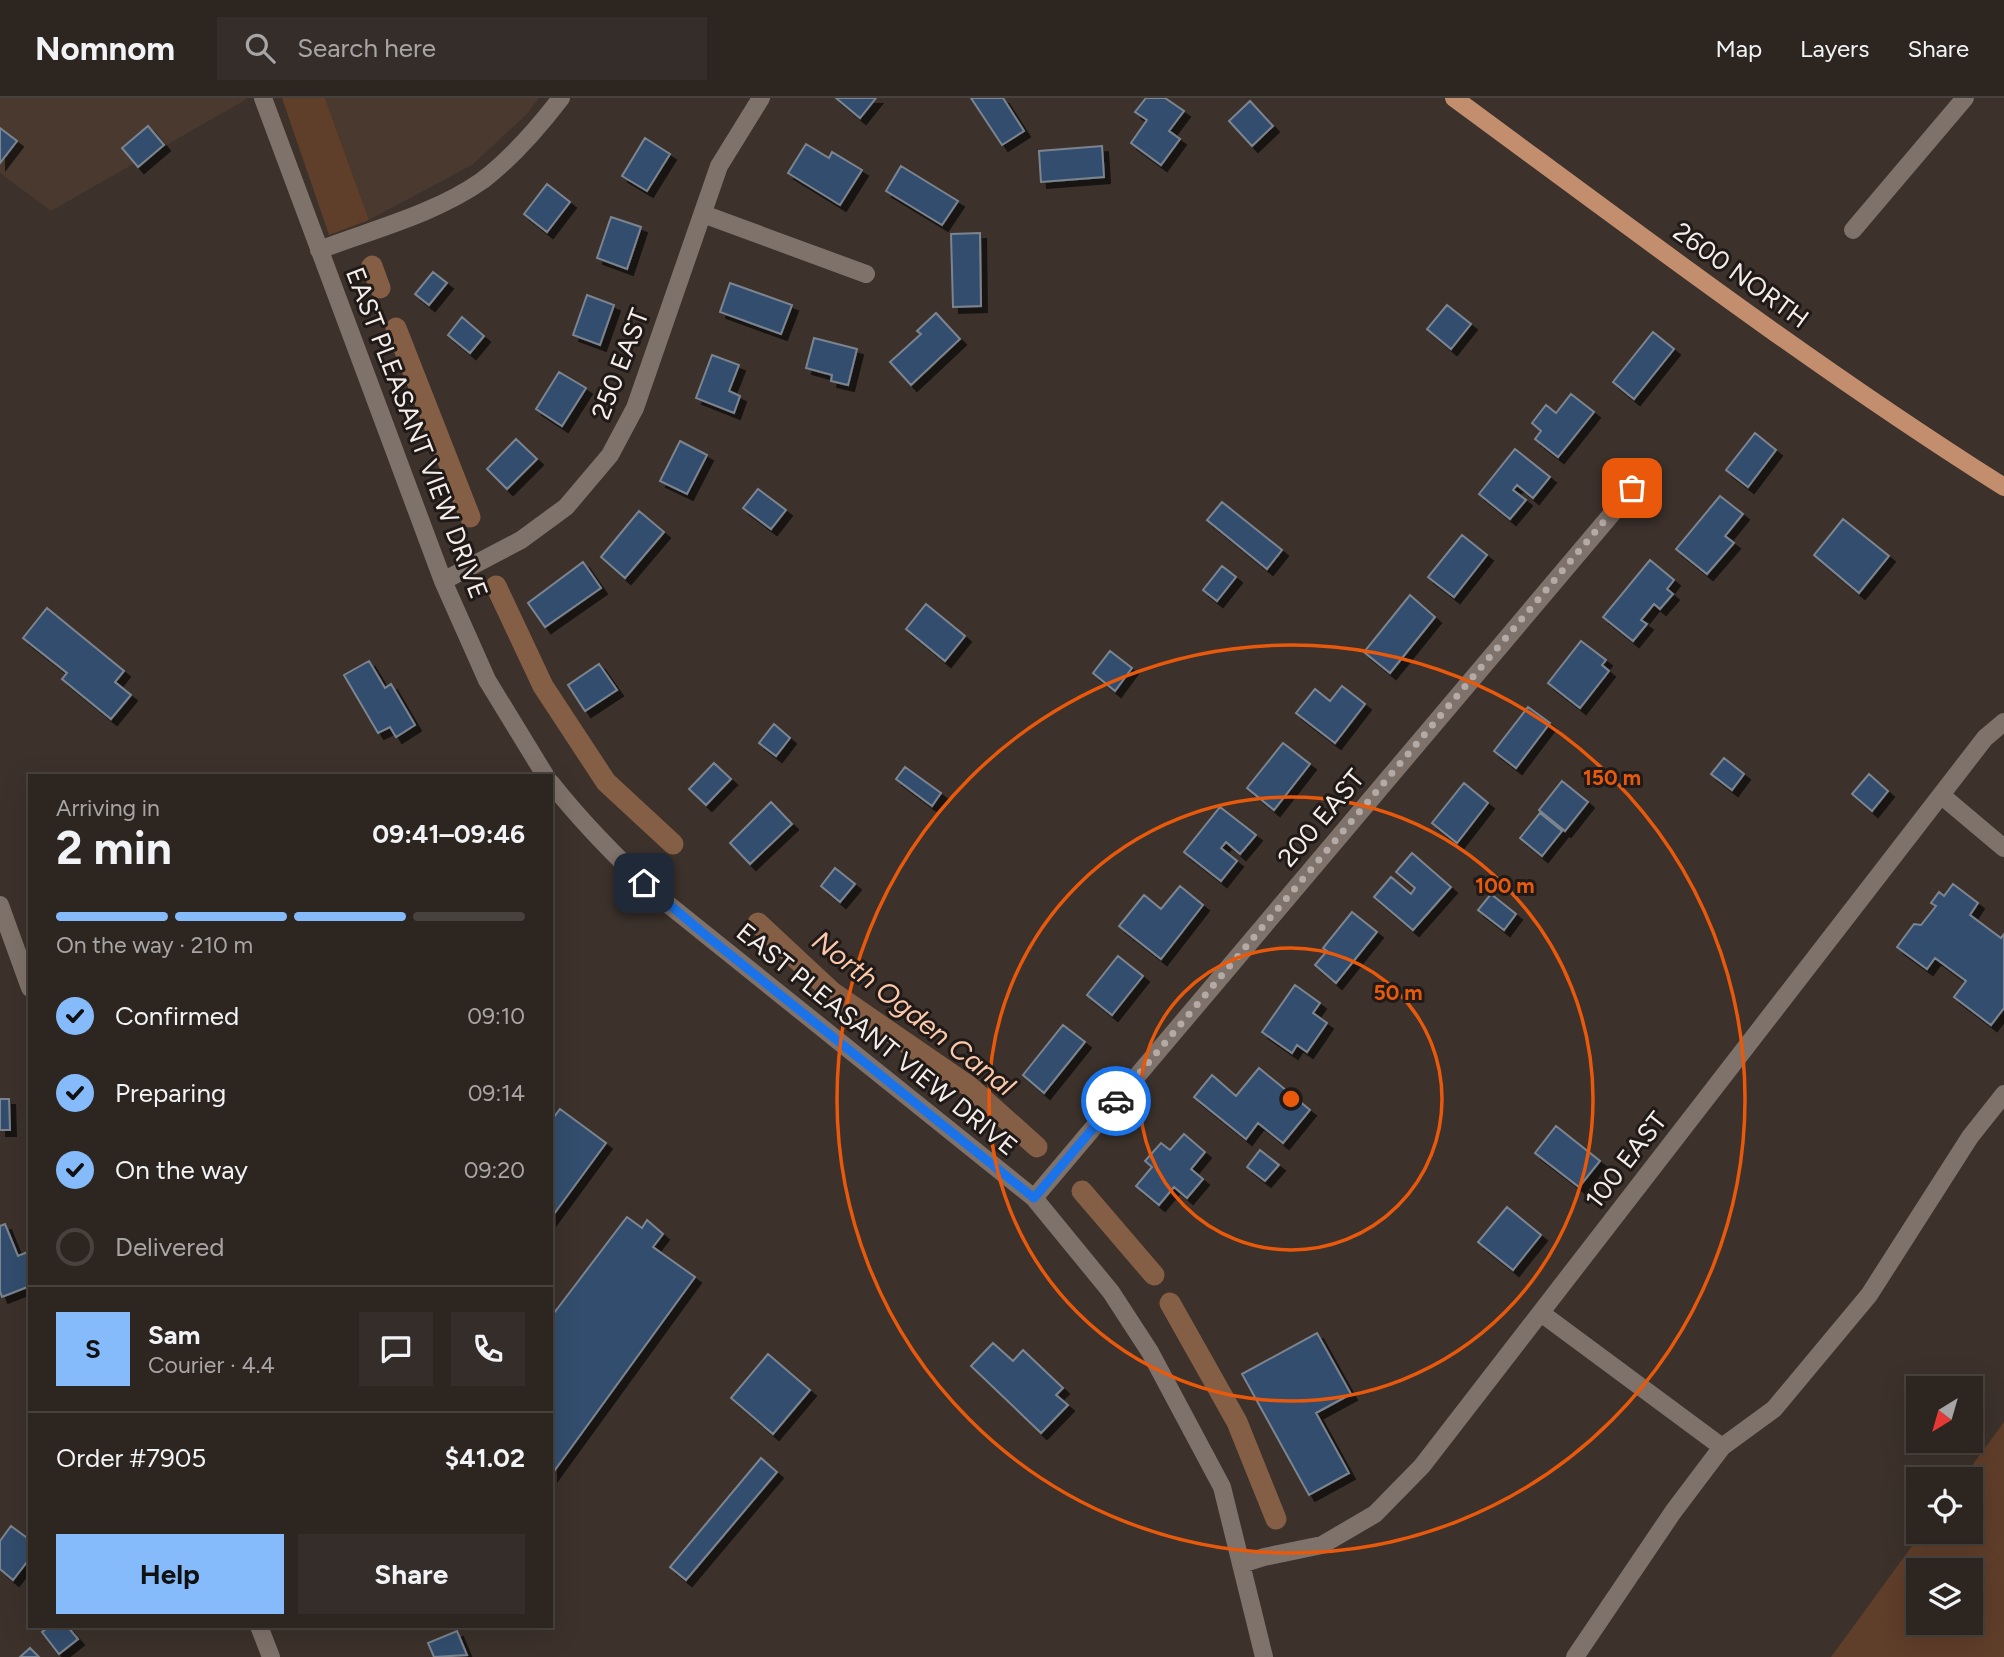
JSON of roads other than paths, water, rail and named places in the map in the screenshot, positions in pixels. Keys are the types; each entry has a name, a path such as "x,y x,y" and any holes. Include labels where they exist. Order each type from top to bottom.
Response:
{"main road":[{"name":"2600 NORTH","path":"1454,98 1763,324 1936,444 2004,487"}],"street":[{"name":"EAST PLEASANT VIEW DRIVE","path":"264,98 443,581 487,680 544,774"},
{"path":"319,250 431,209 483,180 533,135 561,98"},
{"name":"250 EAST","path":"443,581 521,540 566,507 610,455 635,408 719,166 761,98"},
{"path":"1853,230 1965,98"},
{"path":"703,214 866,274"},
{"name":"200 EAST","path":"1034,1198 1648,471"},
{"name":"100 EAST","path":"1242,1564 1322,1545 1375,1514 1422,1466 1985,738 2004,722"},
{"name":"EAST PLEASANT VIEW DRIVE","path":"553,786 578,818 659,897 1034,1198 1111,1292 1150,1352 1222,1487 1264,1657"},
{"path":"1941,795 2004,848"},
{"path":"0,905 28,982"},
{"path":"1575,1657 1673,1512 1722,1447 1774,1409 1869,1295 1970,1137 2004,1094"},
{"path":"1541,1313 1722,1447"},
{"path":"260,1628 271,1657"}],"waterway":[{"name":"North Ogden Canal","path":"372,266 380,288"},
{"name":"North Ogden Canal","path":"396,328 470,517"},
{"name":"North Ogden Canal","path":"496,586 543,686 606,782 673,844"},
{"name":"North Ogden Canal","path":"758,923 832,992 970,1087 1037,1147"},
{"name":"North Ogden Canal","path":"1082,1191 1154,1275"},
{"name":"North Ogden Canal","path":"1170,1303 1237,1422 1276,1519"}]}
